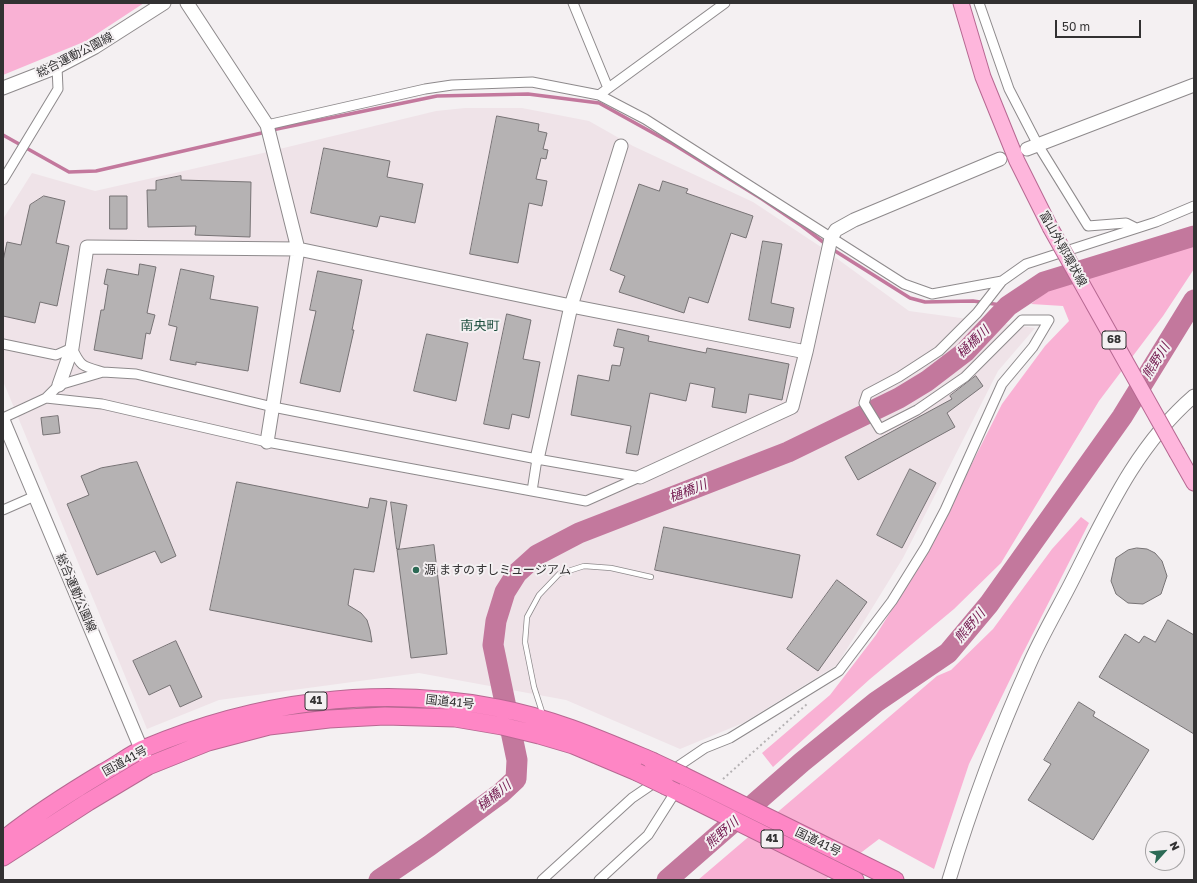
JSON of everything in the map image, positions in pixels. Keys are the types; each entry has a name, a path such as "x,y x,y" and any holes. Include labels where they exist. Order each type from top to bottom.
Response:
{"highway":[{"name":"国道41号","path":"3,840 72,791 142,750 203,727 268,709 323,700 382,697 417,698 498,708 544,719 581,731 684,776 896,880"},
{"name":"国道41号","path":"3,857 88,802 148,766 208,742 269,726 329,719 385,716 454,718 502,726 573,745 671,788 849,877"}],"main road":[{"name":"富山外郭環状線","path":"961,3 983,77 1017,161 1050,227 1194,483"}],"street":[{"name":"総合運動公園線","path":"3,88 57,67 95,47 164,3"},
{"path":"187,3 267,126 298,249 267,442"},
{"path":"573,3 608,88"},
{"path":"599,95 725,3"},
{"path":"979,3 1009,90 1033,147 1088,226 1126,223 1136,228"},
{"path":"3,180 58,89 57,67"},
{"path":"267,126 425,89 452,85 532,82 599,95 645,119 904,284 932,294 1002,281"},
{"path":"1033,147 1194,85"},
{"path":"532,491 537,458 571,306 621,146"},
{"path":"46,398 102,404 267,442 586,501 792,407 806,352 831,238 836,230 854,220 1000,159"},
{"path":"542,880 638,794 705,748 730,738 840,671 892,601 925,548 945,510 1002,384 1033,347 1049,320 1022,320 965,377 917,410 880,429 864,403 867,394 899,378 939,351 977,313 1002,281 1026,264 1136,228 1194,206"},
{"path":"3,419 46,398 59,385 72,348 87,247 298,249 571,306 806,352"},
{"path":"3,344 56,355 72,348"},
{"path":"72,348 77,359 84,367 103,372 136,374 273,407 640,477"},
{"path":"59,385 103,372"},
{"path":"949,880 975,801 1009,712 1030,663 1116,494 1141,454 1179,409 1194,396"},
{"name":"総合運動公園線","path":"3,419 148,766"},
{"path":"3,510 35,496"},
{"path":"599,880 648,835 671,788"}],"lane":[{"path":"544,719 534,687 525,642 527,616 539,595 560,574 584,566 611,568 651,577"}],"path":[{"path":"717,792 810,701"}],"shaded area":[{"path":"3,3 144,3 86,41 3,75"},
{"path":"465,108 522,108 589,121 633,146 753,202 821,247 909,311 1035,328 998,371 903,558 837,665 743,723 680,749 566,700 419,673 219,700 147,729 3,381 3,219 32,173 95,191 263,153 436,111"},
{"path":"1194,243 1194,269 1163,316 1099,401 1001,563 954,609 870,679 773,767 762,753 830,695 876,635 923,560 1002,404 1045,346 1069,321 1063,306 1031,304 1050,289"},
{"path":"1081,517 1089,523 969,764 934,869 879,839 825,880 698,880 937,676 951,670 993,629 1052,549"}],"building":[{"path":"497,116 539,124 538,131 547,133 543,149 548,150 546,159 541,158 536,179 547,181 542,206 529,203 518,263 470,254"},
{"path":"324,148 390,161 387,177 423,184 415,223 380,216 377,227 311,213"},
{"path":"181,176 181,180 251,182 250,237 195,235 196,226 148,227 147,190 156,190 156,181"},
{"path":"663,181 688,189 686,193 753,216 746,238 731,233 708,303 689,297 684,313 619,292 625,276 610,270 639,184 659,191"},
{"path":"44,196 65,201 56,243 69,246 57,306 40,302 35,323 3,316 3,261 7,242 21,245 30,205"},
{"path":"110,196 127,196 127,229 110,229"},
{"path":"763,241 782,244 771,303 794,308 790,328 749,320"},
{"path":"140,264 156,267 147,313 155,315 150,334 146,333 142,359 94,350 101,310 104,310 108,285 104,284 107,269 138,275"},
{"path":"181,269 214,276 210,299 258,307 248,371 196,362 196,365 170,360 177,327 169,325"},
{"path":"318,271 362,280 352,330 354,330 340,392 300,383 316,311 310,310"},
{"path":"507,314 531,320 523,359 540,362 529,418 512,414 509,429 484,424"},
{"path":"618,329 649,336 648,341 706,353 707,348 789,364 782,400 749,394 746,413 712,407 715,388 690,383 686,401 650,393 638,455 626,453 631,426 571,415 578,375 609,381 612,365 620,366 624,348 614,346"},
{"path":"427,334 468,343 456,401 414,391"},
{"path":"976,376 983,386 947,413 955,427 858,480 845,457 952,399 950,396"},
{"path":"58,416 60,433 43,435 41,418"},
{"path":"137,462 176,556 161,563 155,551 97,575 67,504 89,495 81,476 101,468"},
{"path":"910,469 936,483 902,548 877,535"},
{"path":"237,482 368,508 370,498 387,501 374,572 354,569 348,605 361,613 367,620 372,642 210,610"},
{"path":"391,502 407,505 399,549 397,549"},
{"path":"664,527 800,555 792,598 655,570"},
{"path":"434,545 447,654 411,658 397,550"},
{"path":"1137,548 1147,549 1155,553 1162,561 1167,576 1161,594 1143,604 1128,603 1116,594 1111,581 1116,558 1128,550"},
{"path":"837,580 867,602 818,671 787,649"},
{"path":"1168,620 1194,635 1194,734 1099,677 1125,634 1139,643 1144,636 1155,642"},
{"path":"176,641 202,697 180,707 170,685 149,695 133,661"},
{"path":"1079,702 1095,712 1093,716 1149,750 1093,840 1028,800 1051,764 1044,760"}],"waterway":[{"path":"272,130 437,96 528,94 599,103 673,144 762,199 827,245"},
{"path":"3,135 69,172 96,171 266,132"},
{"name":"樋橋川","path":"379,880 429,846 501,793 516,779 517,760 493,645 496,621 505,592 517,573 537,555 579,533 788,452 899,398 927,381 965,352 1008,306 1044,282 1194,236"},
{"path":"832,249 910,298 925,302 973,301 1008,306"},
{"name":"熊野川","path":"667,880 802,762 876,702 948,653 989,604 1122,417 1194,300"}],"place":[{"name":"源 ますのすしミュージアム","path":"416,570"}],"district":[{"name":"南央町","path":"480,326"}]}
